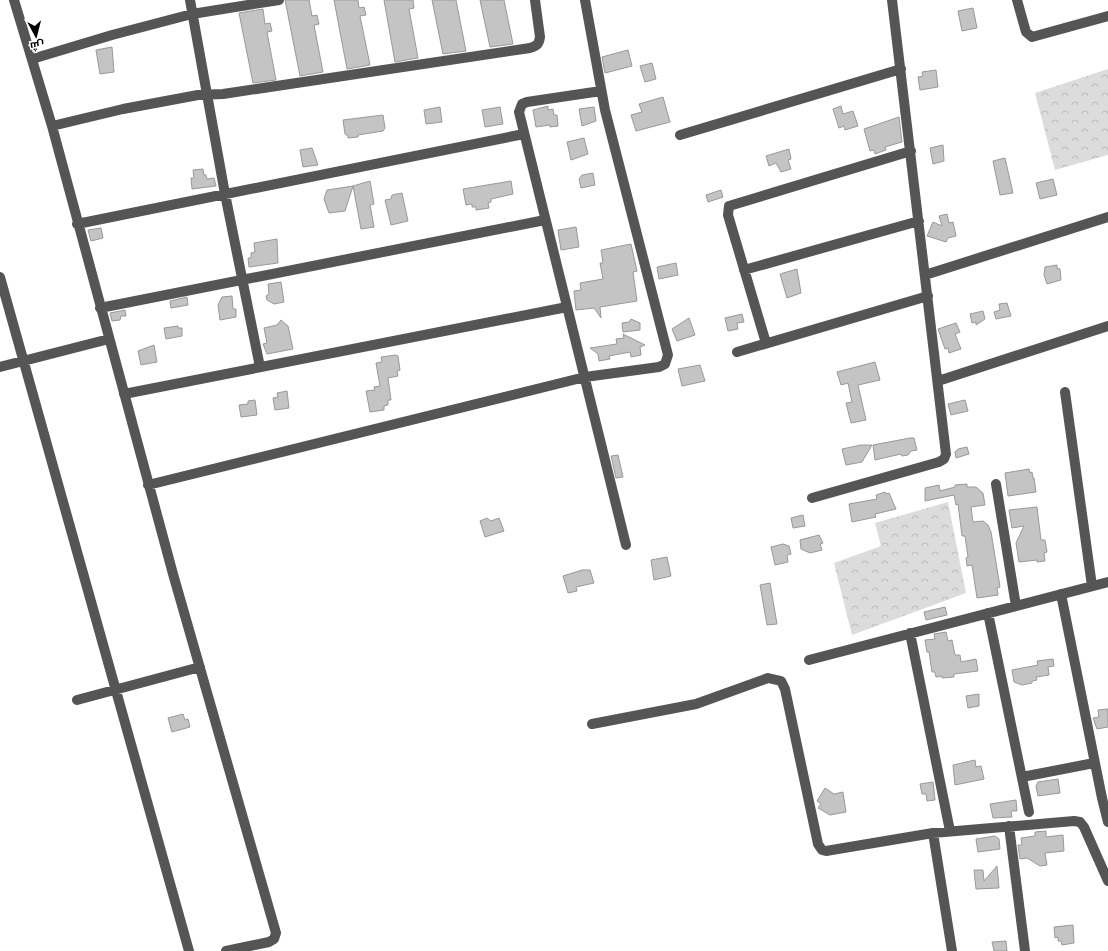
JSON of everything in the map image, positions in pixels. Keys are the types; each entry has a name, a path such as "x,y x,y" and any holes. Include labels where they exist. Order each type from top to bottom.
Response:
{"street":[{"path":"14,0 52,126 148,485 276,933 274,939 269,942 226,951"},
{"path":"190,0 225,194 260,367"},
{"path":"32,59 112,35 192,14 279,0"},
{"path":"52,126 123,109 198,95 223,94 530,48 536,46 540,37 535,0"},
{"path":"148,485 585,377 659,367 665,364 668,358 601,91 584,0"},
{"path":"812,498 944,459 946,452 892,0"},
{"path":"1017,0 1026,32 1032,37 1108,16"},
{"path":"680,135 901,69"},
{"path":"601,91 522,104 519,112 626,546"},
{"path":"77,224 524,134"},
{"path":"766,343 727,212 731,204 911,151"},
{"path":"925,275 1108,218"},
{"path":"100,308 545,220"},
{"path":"744,270 919,221"},
{"path":"0,277 189,951"},
{"path":"737,352 928,296"},
{"path":"124,394 567,307"},
{"path":"938,381 1108,326"},
{"path":"0,367 109,339"},
{"path":"1064,392 1092,586"},
{"path":"996,484 1016,606"},
{"path":"809,660 1108,582"},
{"path":"1061,594 1094,763 1108,822"},
{"path":"988,613 1030,812"},
{"path":"910,633 950,831"},
{"path":"77,700 200,667"},
{"path":"592,724 696,704 731,692 764,678 773,678 781,682 785,689 820,848 826,850 950,831 1074,820 1080,822 1084,827 1108,881"},
{"path":"1022,777 1094,763"},
{"path":"1009,826 1025,951"},
{"path":"933,833 952,951"}],"green space":[{"path":"1108,69 1108,155 1055,170 1035,93"},
{"path":"948,502 966,593 852,635 834,563 881,546 875,523"}],"building":[{"path":"285,0 309,0 312,16 317,15 319,24 314,25 323,72 300,76"},
{"path":"334,0 358,0 359,8 364,7 366,15 360,16 370,65 347,69"},
{"path":"384,0 413,0 414,8 409,9 418,58 395,62"},
{"path":"432,0 456,0 466,51 443,54"},
{"path":"480,0 504,0 513,44 490,47"},
{"path":"973,8 977,28 962,31 958,11"},
{"path":"263,9 265,24 270,23 272,31 267,32 276,80 253,83 239,13"},
{"path":"112,47 114,72 100,74 96,50"},
{"path":"628,50 632,66 605,73 602,57"},
{"path":"652,63 656,79 645,82 640,66"},
{"path":"936,70 938,87 920,90 918,77 923,76 922,72"},
{"path":"663,97 670,122 636,131 631,115 642,112 639,104"},
{"path":"548,106 548,110 553,109 554,115 557,115 558,126 550,127 550,125 536,127 533,110"},
{"path":"841,106 843,114 853,111 858,126 845,130 844,126 839,128 833,109"},
{"path":"440,107 442,122 426,124 424,110"},
{"path":"500,107 503,124 485,127 482,110"},
{"path":"594,107 596,121 582,126 579,109"},
{"path":"383,115 385,128 383,131 348,138 345,134 343,120"},
{"path":"899,117 902,142 885,147 886,150 875,154 874,150 870,151 864,129"},
{"path":"584,138 588,154 571,160 567,142"},
{"path":"943,145 944,161 933,164 930,148"},
{"path":"312,148 318,165 303,167 300,150"},
{"path":"789,149 791,159 788,160 791,169 781,172 776,163 769,166 766,156"},
{"path":"1005,158 1013,193 1000,195 993,161"},
{"path":"203,169 204,175 206,175 207,179 214,178 216,186 192,189 191,178 194,178 193,170"},
{"path":"593,173 595,185 581,188 579,179 582,175"},
{"path":"1053,179 1057,195 1040,199 1036,183"},
{"path":"370,181 374,204 370,205 374,227 361,229 353,186"},
{"path":"511,181 513,194 491,199 491,202 488,203 489,208 476,210 476,207 472,207 472,204 466,205 463,189"},
{"path":"353,186 345,211 329,213 324,199 327,190"},
{"path":"721,190 723,197 708,202 706,195"},
{"path":"402,193 408,221 391,225 385,200 391,199 392,195"},
{"path":"947,214 949,223 953,222 956,236 948,238 946,242 927,236 933,222 942,226 939,216"},
{"path":"576,227 579,247 561,250 558,230"},
{"path":"101,228 103,238 91,241 88,230"},
{"path":"277,239 278,263 249,267 248,258 251,258 251,253 255,252 254,243"},
{"path":"631,244 637,271 633,272 637,301 600,307 601,318 594,308 576,310 574,291 581,290 580,283 603,279 600,263 603,263 601,250"},
{"path":"676,263 678,275 659,279 657,267"},
{"path":"1057,265 1057,268 1060,269 1061,280 1047,284 1044,275 1045,267"},
{"path":"797,269 801,293 787,298 780,274"},
{"path":"281,282 284,302 274,304 267,300 266,296 269,294 268,284"},
{"path":"232,296 233,309 236,309 236,317 220,320 218,305 222,297"},
{"path":"187,297 188,305 171,308 170,301"},
{"path":"1007,303 1011,316 996,319 994,312 1000,310 999,304"},
{"path":"125,310 126,316 121,316 120,320 112,321 110,313"},
{"path":"983,311 985,319 976,325 976,322 972,323 970,314"},
{"path":"742,314 744,322 737,323 738,329 728,331 725,318"},
{"path":"689,318 695,335 677,341 672,329"},
{"path":"631,319 640,323 640,330 623,332 622,323 629,322"},
{"path":"281,320 288,326 293,349 267,354 263,344 267,343 264,328 277,325"},
{"path":"956,323 960,332 955,334 961,349 949,353 948,348 945,349 938,329"},
{"path":"178,326 178,328 182,328 182,336 166,339 164,328"},
{"path":"623,334 645,345 640,347 641,355 631,357 630,352 609,356 610,359 599,361 598,354 590,348 617,344 616,339 624,338"},
{"path":"154,345 157,362 141,365 138,351"},
{"path":"398,356 400,370 397,371 398,376 388,378 391,400 388,400 388,405 384,406 384,410 370,412 366,391 375,390 374,387 380,386 376,363 382,362 381,357"},
{"path":"875,362 880,380 858,385 866,420 851,423 846,403 852,402 848,383 841,385 837,372"},
{"path":"700,365 705,381 682,386 678,369"},
{"path":"287,391 289,408 275,410 273,398 278,397 277,393"},
{"path":"255,400 257,415 241,417 239,405 248,404 248,401"},
{"path":"965,400 968,411 951,415 948,404"},
{"path":"914,438 917,450 911,451 908,455 902,456 901,454 875,460 873,445"},
{"path":"861,445 872,445 862,462 846,465 842,449"},
{"path":"967,447 969,454 956,458 955,452 958,449"},
{"path":"618,455 623,477 616,478 611,456"},
{"path":"1029,469 1034,478 1036,492 1008,496 1005,473"},
{"path":"967,484 967,487 976,487 983,493 985,505 971,507 973,522 983,521 988,525 991,532 1000,587 997,588 998,595 977,598 972,565 967,566 966,558 968,557 965,536 962,536 958,504 956,505 954,495 925,501 925,488 939,485 940,491 955,487 955,485"},
{"path":"885,492 886,494 889,493 896,509 875,514 876,517 852,522 849,504 877,499 876,495"},
{"path":"1037,507 1041,540 1045,540 1047,552 1044,553 1045,561 1037,562 1037,560 1019,562 1016,543 1024,526 1012,528 1009,510"},
{"path":"803,515 805,526 793,528 791,518"},
{"path":"487,518 491,521 499,518 504,531 485,537 480,521"},
{"path":"819,535 823,543 820,544 822,550 810,553 801,549 800,540"},
{"path":"783,544 789,546 791,554 787,555 788,562 775,565 771,547"},
{"path":"667,557 671,576 654,580 651,560"},
{"path":"582,570 590,570 594,583 576,587 577,591 568,593 563,576"},
{"path":"770,583 777,624 767,625 760,585"},
{"path":"945,607 947,615 926,620 924,612"},
{"path":"946,632 948,641 952,640 955,655 960,655 961,662 976,659 978,671 954,674 954,677 936,677 935,672 932,672 929,652 927,652 925,640 935,639 934,634"},
{"path":"1053,659 1054,666 1048,667 1049,675 1036,677 1037,680 1032,681 1032,683 1022,685 1014,682 1012,670 1038,665 1037,661"},
{"path":"979,694 979,706 968,708 966,696"},
{"path":"1108,709 1108,727 1097,729 1093,718 1099,717 1098,710"},
{"path":"183,714 185,720 188,719 190,727 172,732 168,718"},
{"path":"975,760 976,767 981,766 984,779 955,785 953,765"},
{"path":"1058,779 1060,793 1038,796 1036,786 1038,782"},
{"path":"933,782 935,800 927,801 926,794 922,794 920,784"},
{"path":"825,788 834,794 843,792 846,812 830,815 818,808 821,804 817,801"},
{"path":"1016,800 1017,811 1011,811 1012,817 993,818 990,804"},
{"path":"1046,831 1046,837 1063,835 1064,851 1045,853 1047,865 1040,866 1027,858 1020,859 1018,845 1022,845 1021,838 1035,836 1035,832"},
{"path":"995,836 999,839 1000,849 978,852 976,839"},
{"path":"997,866 999,888 976,889 974,870 983,870 984,881"},
{"path":"1073,925 1074,943 1062,945 1061,941 1058,941 1058,937 1055,938 1054,927"},
{"path":"1006,941 1007,951 994,951 992,942"}]}
